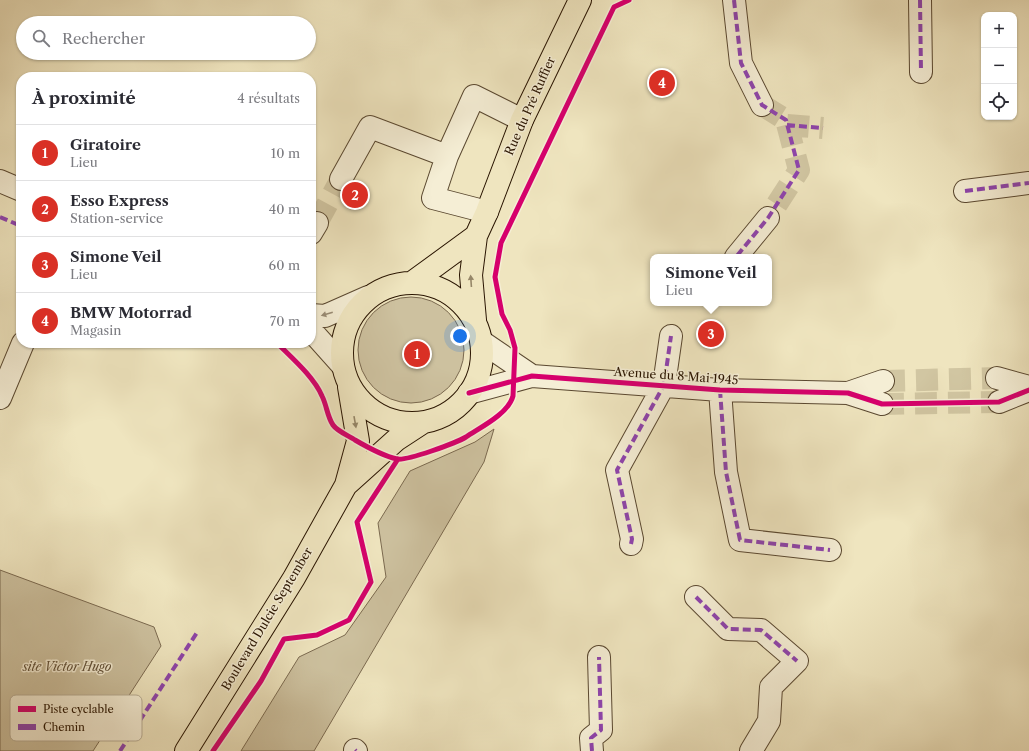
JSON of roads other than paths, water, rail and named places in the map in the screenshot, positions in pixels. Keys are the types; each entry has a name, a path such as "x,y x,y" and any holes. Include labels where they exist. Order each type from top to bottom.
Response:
{"main road":[{"name":"Rue du Pré Ruffier","path":"476,236 487,212 522,120 580,0"},
{"path":"413,282 476,236"},
{"path":"475,320 458,299 441,288 413,282 391,285 368,297 348,322 341,345 345,374 363,404 373,412 396,422 422,422 440,418 460,404 469,393 481,366 482,342 475,320 471,275 476,236"},
{"name":"Boulevard Dulcie September","path":"186,751 294,578 346,485 358,442 345,374"},
{"name":"Boulevard Dulcie September","path":"346,485 396,440 422,422"}],"street":[{"path":"734,0 741,63 762,105"},
{"path":"920,0 921,72"},
{"path":"487,212 433,198 447,156 474,96 522,120"},
{"path":"341,179 370,127 447,156"},
{"path":"0,181 16,188"},
{"path":"965,191 1029,184"},
{"path":"738,254 768,218"},
{"path":"316,315 325,316 368,297"},
{"path":"316,336 345,374"},
{"path":"631,544 632,539 617,470 664,385 671,336"},
{"path":"482,342 532,376"},
{"path":"0,398 21,348"},
{"name":"Avenue du 8 Mai 1945","path":"469,393 532,376 720,390 848,393 882,404"},
{"path":"997,378 1029,388"},
{"name":"Avenue du 8 Mai 1945","path":"848,393 883,381"},
{"path":"1000,402 1029,388"},
{"path":"720,390 726,472 740,540 830,550"},
{"path":"696,597 728,629 761,630 797,661 771,687 768,721 751,751"},
{"path":"592,751 591,738 601,730 599,657"}],"tunnel":[{"path":"762,105 786,120 799,170 768,218"},
{"path":"787,125 823,128"},
{"path":"317,223 341,179"},
{"path":"883,381 997,378"},
{"path":"882,404 999,402"}],"place":[{"name":"BMW Motorrad","path":"662,83"},
{"name":"Esso Express","path":"355,195"},
{"name":"Simone Veil","path":"711,334"},
{"name":"Giratoire","path":"417,354"}],"park label":[{"name":"site Victor Hugo","path":"67,667"}]}
